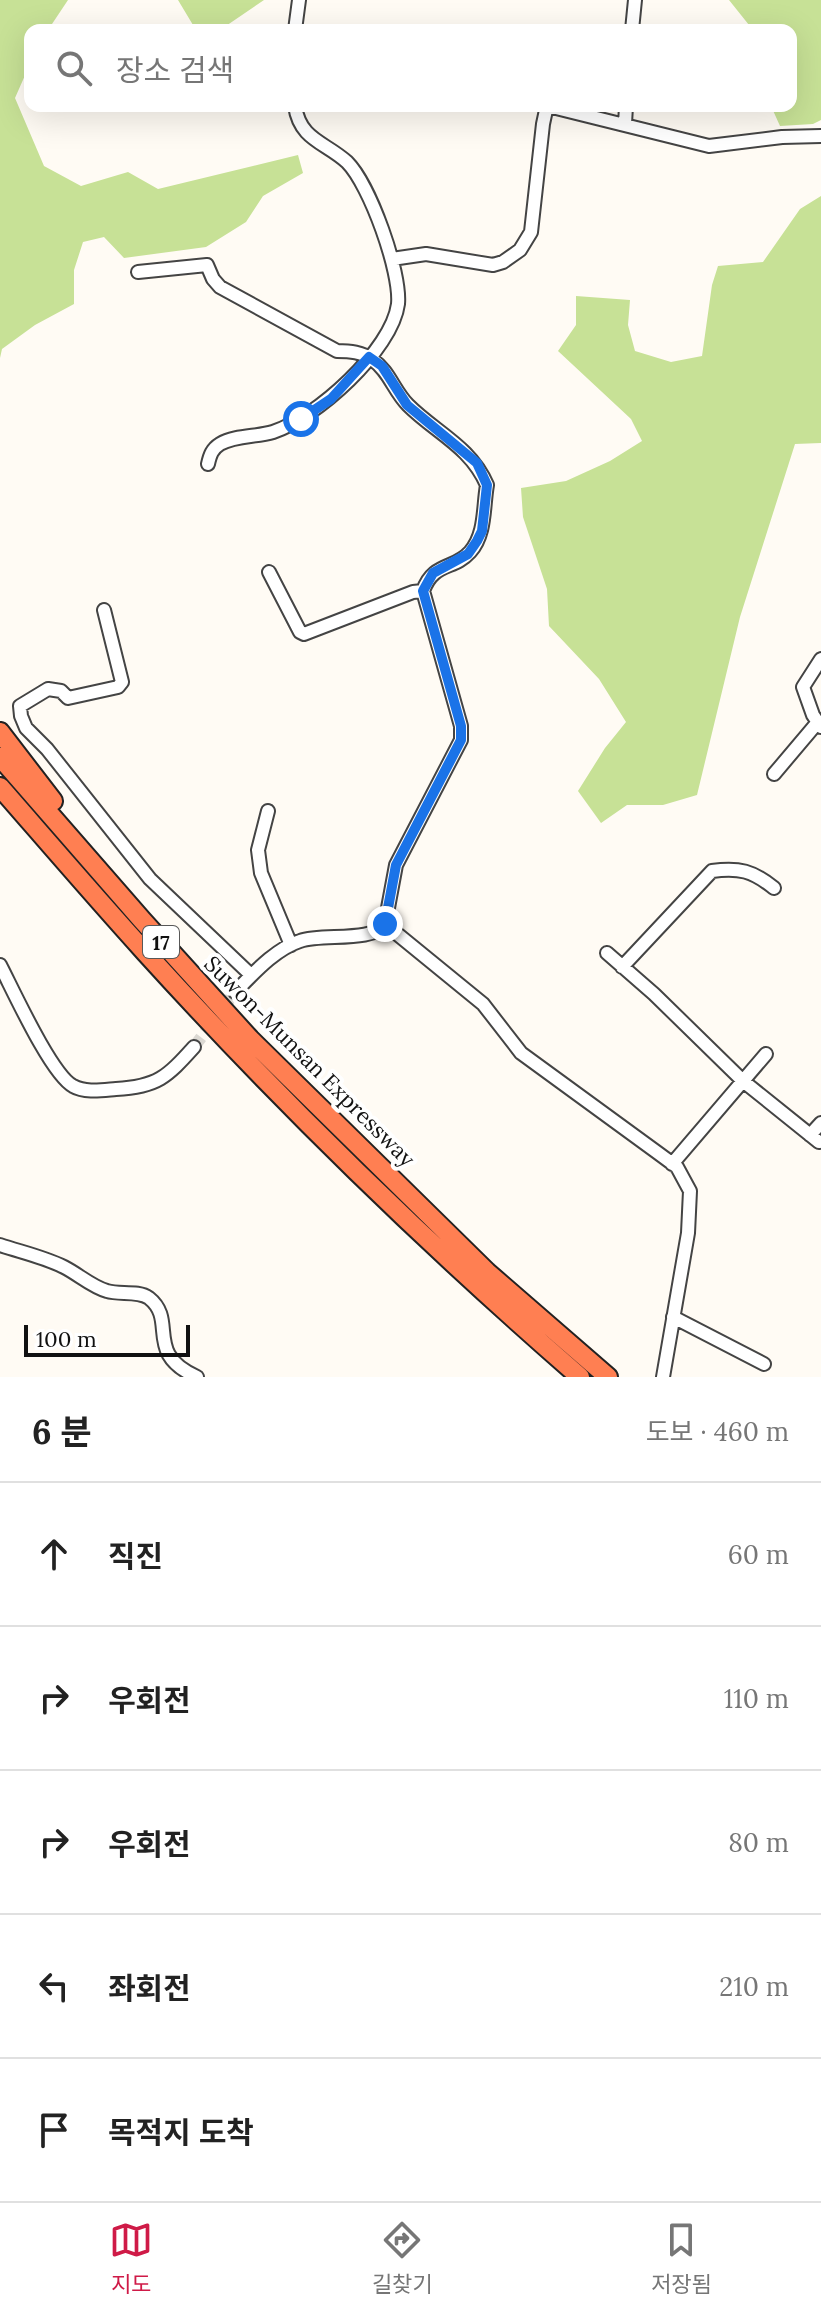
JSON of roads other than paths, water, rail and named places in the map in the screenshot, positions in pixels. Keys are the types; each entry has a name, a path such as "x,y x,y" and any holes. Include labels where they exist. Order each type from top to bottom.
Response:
{"highway":[{"path":"0,732 202,987"},
{"name":"Suwon-Munsan Expressway","path":"0,757 250,1039 487,1272 608,1377"},
{"name":"Suwon-Munsan Expressway","path":"0,787 146,953 322,1137 466,1275 580,1377"}],"street":[{"path":"296,24 299,0"},
{"path":"633,24 635,0"},
{"path":"208,464 212,450 222,442 272,432 331,399 387,336 395,318 398,292 392,259 375,211 355,173 347,163 304,131 297,112"},
{"path":"392,259 426,254 493,265 520,250 531,232 546,112"},
{"path":"573,112 709,146 782,137 821,136"},
{"path":"625,124 626,112"},
{"path":"138,272 207,265 220,287 337,351 354,351 369,357 382,366 407,405 477,463 487,485 482,531 477,541 468,554 433,573 423,591 461,726 461,740 396,865 385,924 374,934 316,937 291,945 251,975 235,992"},
{"path":"269,572 300,632 304,634 413,592 423,591"},
{"path":"104,610 122,682 118,687 68,698 61,691 48,689 20,706 21,716 26,728 47,749 150,879 251,975"},
{"path":"774,774 819,725 803,687 821,659"},
{"path":"268,811 258,850 261,873 291,945"},
{"path":"622,967 712,871 728,869 749,872 759,875 774,888"},
{"path":"385,924 483,1004 521,1053 672,1164 686,1180 690,1191 688,1233 663,1377"},
{"path":"607,953 743,1081 814,1138 821,1123"},
{"path":"0,965 55,1067 73,1086 97,1090 148,1086 157,1083 194,1047"},
{"path":"672,1164 766,1054"},
{"path":"0,1245 64,1267 105,1291 149,1298 161,1318 167,1354 173,1363 197,1377"},
{"path":"673,1317 764,1364"}],"tunnel":[{"path":"194,1047 235,992"}]}
